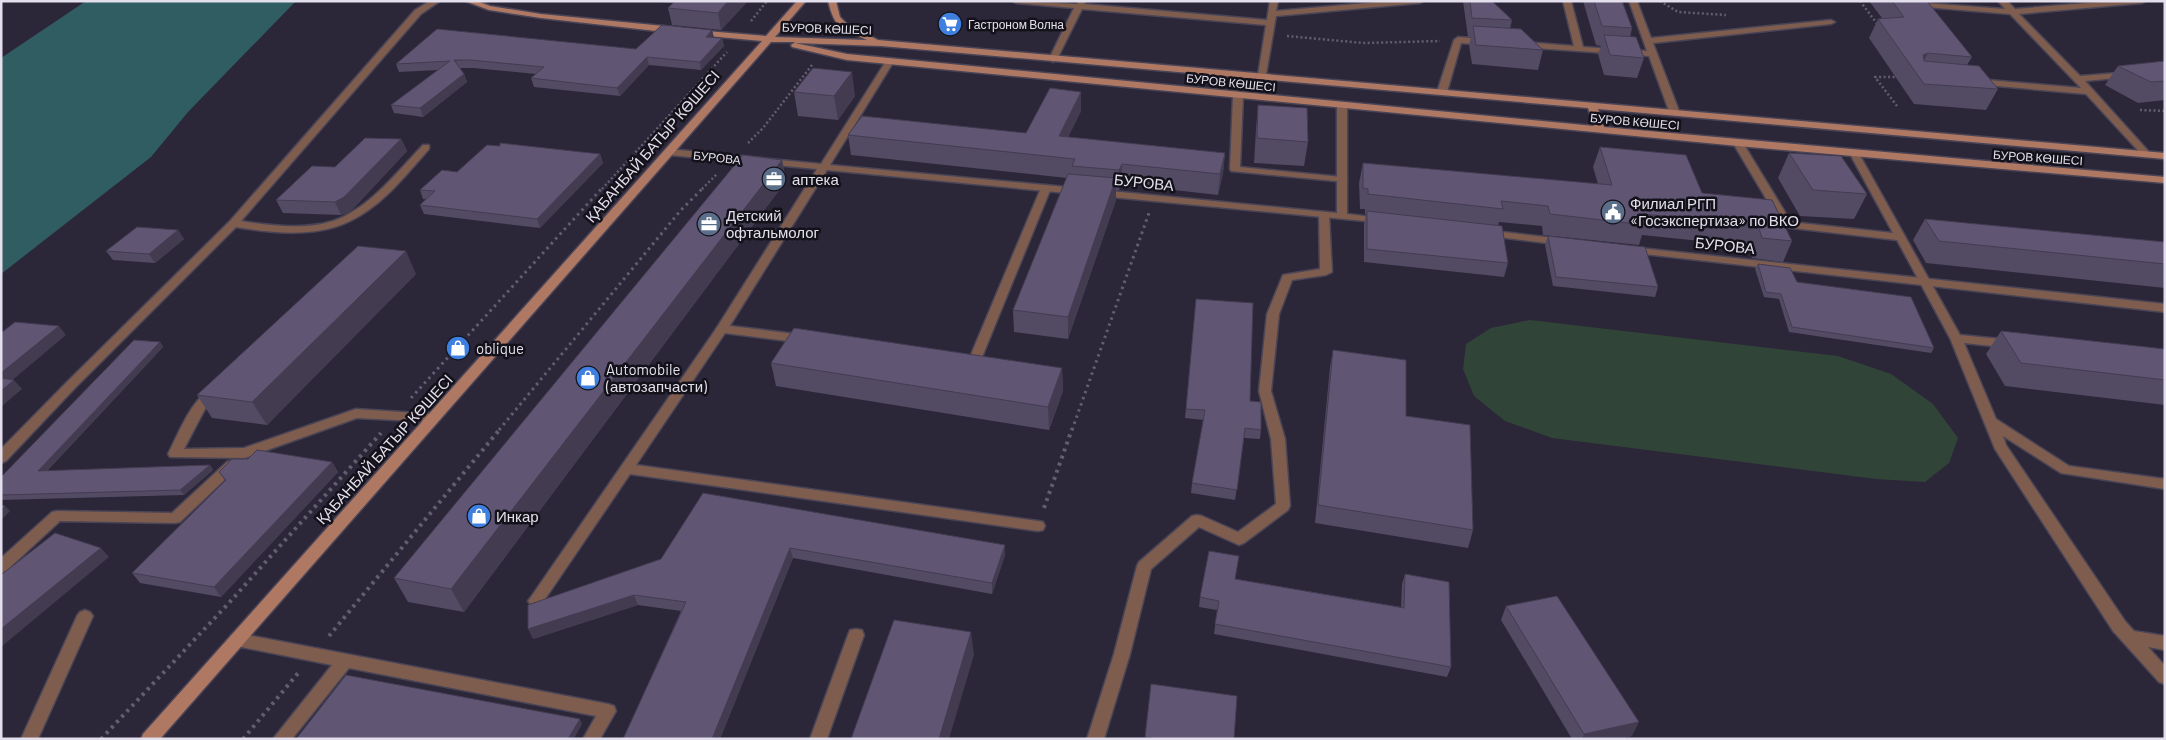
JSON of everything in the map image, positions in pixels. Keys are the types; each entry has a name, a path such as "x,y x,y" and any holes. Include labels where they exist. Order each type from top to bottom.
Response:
{"main road":[{"path":"470,1 488,8 541,16 680,30"},
{"name":"ҚАБАНБАЙ БАТЫР КӨШЕСІ","path":"149,739 802,1"},
{"path":"832,1 836,18 844,26 881,43"},
{"path":"690,31 768,39"},
{"name":"БУРОВ КӨШЕСІ","path":"768,39 881,43 1674,111 2165,156"},
{"name":"БУРОВ КӨШЕСІ","path":"768,39 847,57 1855,154 2165,180"},
{"path":"1592,105 1600,130"}],"street":[{"path":"1,458 71,385 234,223 418,12 436,1"},
{"path":"1016,1 1271,18 1420,1"},
{"path":"1262,75 1274,1"},
{"path":"1567,1 1579,48"},
{"path":"1633,1 1674,111"},
{"path":"2002,1 2078,79 2147,155"},
{"path":"1925,5 2013,12 2142,1"},
{"path":"1053,59 1080,4"},
{"path":"1648,41 1831,22"},
{"path":"1442,92 1458,40 1495,43"},
{"path":"1514,44 1652,54"},
{"path":"536,601 722,329 890,61"},
{"path":"2078,79 2136,73"},
{"path":"1966,81 2089,91"},
{"path":"1238,96 1235,169 1342,180"},
{"path":"1342,106 1342,217"},
{"path":"1738,143 1788,224 1899,237"},
{"path":"234,223 261,228 313,228 346,220 382,194 426,147"},
{"name":"БУРОВА","path":"668,152 1391,222"},
{"path":"1855,154 1924,283 1956,338 2000,446 2113,618 2165,677"},
{"path":"955,360 974,362 1046,188"},
{"path":"1095,739 1122,654 1144,566 1197,520 1239,539 1283,506 1278,439 1265,391 1274,314 1287,277 1326,272 1324,215"},
{"path":"1470,232 1579,244"},
{"name":"БУРОВА","path":"1618,248 2165,308"},
{"path":"722,329 819,342"},
{"path":"1956,338 2022,346"},
{"path":"224,385 202,404 175,454 245,453 356,413 433,418"},
{"path":"1990,422 2066,470 2165,484"},
{"path":"1,567 56,516 175,518 245,453"},
{"path":"626,469 1038,526"},
{"path":"29,739 84,616"},
{"path":"818,739 856,636"},
{"path":"2128,637 2165,643"},
{"path":"237,640 608,711 591,739"},
{"path":"281,739 346,661"}],"path":[{"path":"101,739 228,604 501,298 715,66 767,1"},
{"path":"1860,1 1884,32"},
{"path":"1269,34 1326,42 1401,43 1458,40"},
{"path":"243,739 681,210 763,128 823,52"},
{"path":"1897,106 1875,77 1901,77"},
{"path":"2140,110 2165,111"},
{"path":"1038,526 1154,198"}],"shaded area":[{"path":"86,1 296,1 188,112 151,157 1,274 1,58"},
{"path":"1530,320 1838,356 1891,374 1933,404 1958,438 1949,463 1925,482 1876,479 1552,438 1505,421 1474,396 1463,369 1466,344 1491,328"}],"building":[{"path":"675,1 728,1 718,13 668,8"},
{"path":"1470,1 1492,1 1512,20 1472,18"},
{"path":"1594,1 1622,1 1632,28 1602,26"},
{"path":"1892,1 1927,1 1972,57 1928,53 1923,55 1924,61 1979,66 1998,89 1924,84 1878,19 1904,17"},
{"path":"662,25 712,30 706,37 722,38 700,62 647,57 617,88 531,78 544,67 454,60 464,74 420,108 391,105 450,61 396,64 437,29 636,49"},
{"path":"1473,26 1521,29 1543,50 1476,45"},
{"path":"1604,35 1636,37 1644,58 1610,55"},
{"path":"2165,61 2165,81 2151,82 2118,66"},
{"path":"813,68 852,72 834,96 794,92"},
{"path":"1050,88 1081,92 1059,136 1225,153 1220,174 1122,164 1119,170 1072,166 1075,159 848,135 862,116 1026,133"},
{"path":"1258,105 1307,108 1308,142 1257,138"},
{"path":"365,138 401,139 344,197 335,202 276,200 312,166 335,167"},
{"path":"500,143 600,154 537,219 420,205 435,191 420,190 442,170 457,172 487,145 500,146"},
{"path":"1600,147 1686,155 1702,193 1772,200 1792,241 1762,238 1758,225 1643,214 1646,225 1550,214 1548,206 1501,201 1503,209 1368,194 1368,189 1363,188 1363,163 1612,185"},
{"path":"1789,153 1841,156 1867,194 1813,190"},
{"path":"743,155 782,160 451,589 394,578"},
{"path":"1068,174 1116,178 1068,317 1013,310"},
{"path":"1367,211 1502,226 1508,263 1367,249"},
{"path":"1925,219 2165,242 2165,264 1939,241"},
{"path":"137,227 178,230 149,254 106,251"},
{"path":"1548,236 1645,247 1658,287 1556,277"},
{"path":"358,246 406,251 252,402 197,395"},
{"path":"1758,264 1790,268 1797,282 1911,297 1934,348 1792,327 1781,294 1766,292"},
{"path":"1196,299 1253,303 1250,401 1261,402 1261,430 1245,428 1237,490 1192,483 1205,410 1186,409"},
{"path":"15,322 59,326 1,373 1,333"},
{"path":"794,328 1062,368 1048,407 771,363"},
{"path":"2001,331 2165,349 2165,380 2021,363"},
{"path":"134,340 160,342 38,471 210,465 180,490 1,495 1,477"},
{"path":"1333,350 1406,360 1406,416 1470,425 1473,530 1318,505"},
{"path":"1,378 14,380 1,391"},
{"path":"257,450 332,462 214,587 132,573 226,480 219,472 232,459 248,459"},
{"path":"703,493 1005,545 992,583 790,548 712,739 623,739 686,602 634,595 528,629 528,605 661,559"},
{"path":"55,533 101,548 1,629 1,575"},
{"path":"1209,551 1239,556 1235,579 1404,608 1405,574 1449,582 1451,667 1215,624 1219,601 1200,597"},
{"path":"1557,596 1639,722 1584,734 1506,606"},
{"path":"894,620 971,632 939,739 851,739"},
{"path":"346,675 580,719 568,739 296,739"},
{"path":"1151,684 1237,696 1234,739 1157,739 1145,737"}],"place":[{"name":"Гастроном Волна","path":"950,24"},
{"name":"аптека","path":"774,179"},
{"name":"Филиал РГП «Госэкспертиза» по ВКО","path":"1613,212"},
{"name":"Детский офтальмолог","path":"709,224"},
{"name":"oblique","path":"458,348"},
{"name":"Automobile (автозапчасти)","path":"588,378"},
{"name":"Инкар","path":"479,516"}]}
